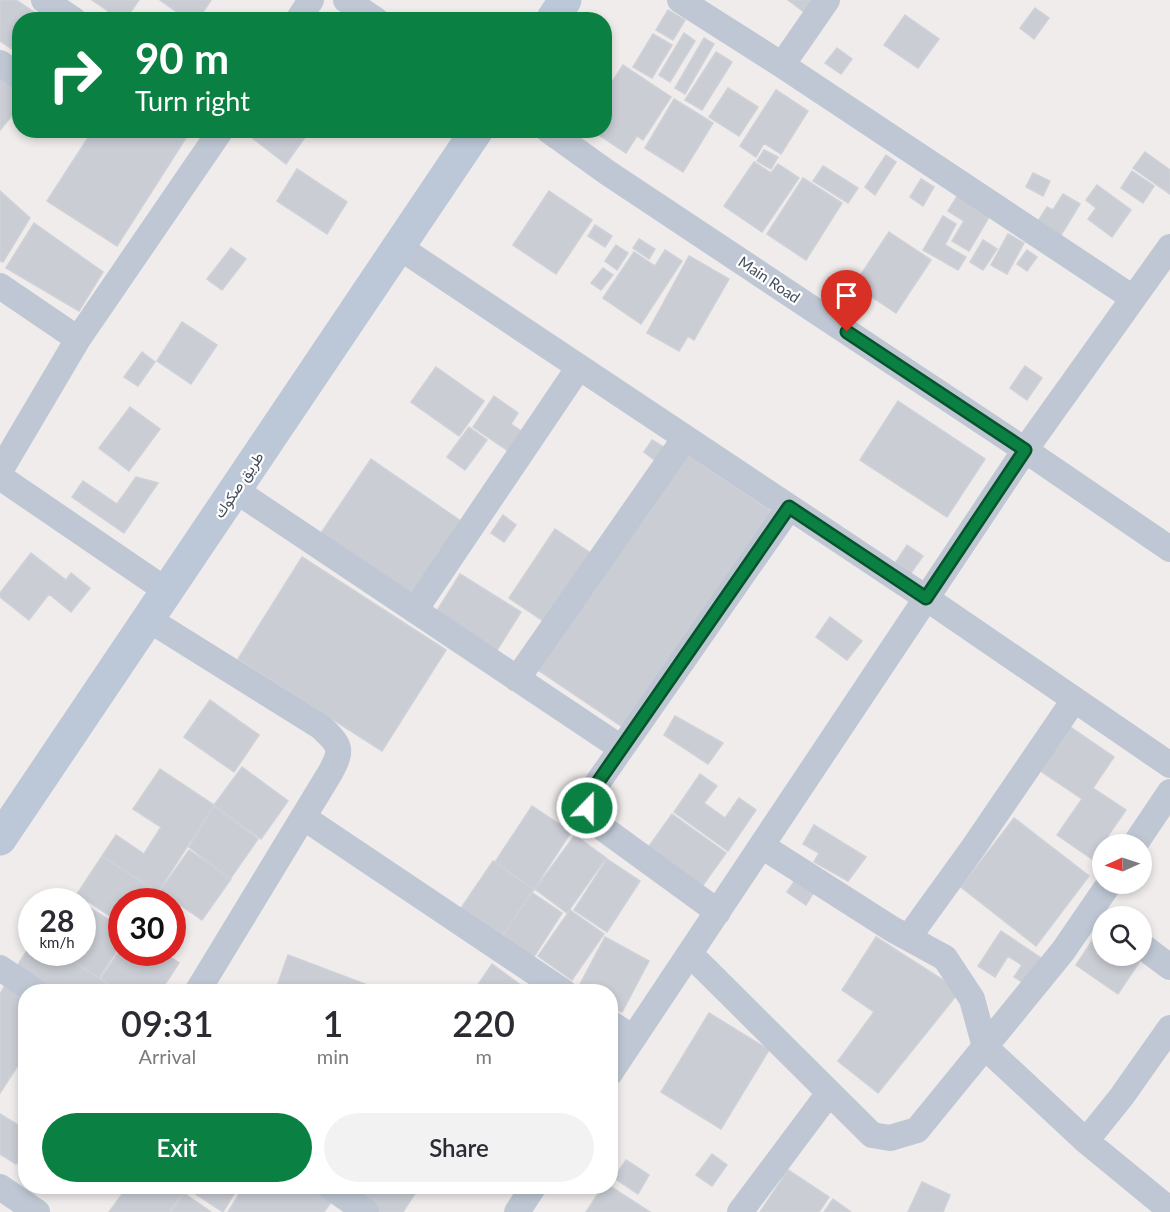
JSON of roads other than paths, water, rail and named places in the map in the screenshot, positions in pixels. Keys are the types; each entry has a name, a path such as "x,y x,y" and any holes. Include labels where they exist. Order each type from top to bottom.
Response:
{"street":[{"path":"44,0 62,12"},
{"path":"346,0 364,12"},
{"path":"680,0 1133,298"},
{"path":"782,65 827,0"},
{"path":"0,471 78,339 216,138"},
{"name":"طريق صكوك","path":"0,839 472,138"},
{"name":"Main Road","path":"559,138 1170,549"},
{"path":"399,247 926,598 1170,765"},
{"path":"618,1060 1025,450 1170,247"},
{"path":"0,286 78,339"},
{"path":"415,610 579,367"},
{"path":"518,679 685,438"},
{"path":"0,477 167,591"},
{"path":"235,490 621,748"},
{"path":"718,912 604,829 587,808 589,798 621,748 789,507"},
{"path":"148,619 321,727 336,741 339,749 337,759 202,984"},
{"path":"908,938 973,848 1074,700"},
{"path":"1142,834 1170,792"},
{"path":"303,817 552,984"},
{"path":"762,846 908,938 945,958 972,999 986,1047 1086,1141 1170,1210"},
{"path":"690,954 872,1135 890,1138 917,1130 1063,951 1092,920"},
{"path":"1152,954 1170,967"},
{"path":"0,968 24,984"},
{"path":"618,1028 633,1038"},
{"path":"1086,1141 1122,1096 1170,1028"},
{"path":"740,1212 829,1093"},
{"path":"0,1187 37,1212"},
{"path":"340,1194 366,1212"},
{"path":"517,1212 529,1194"}]}
